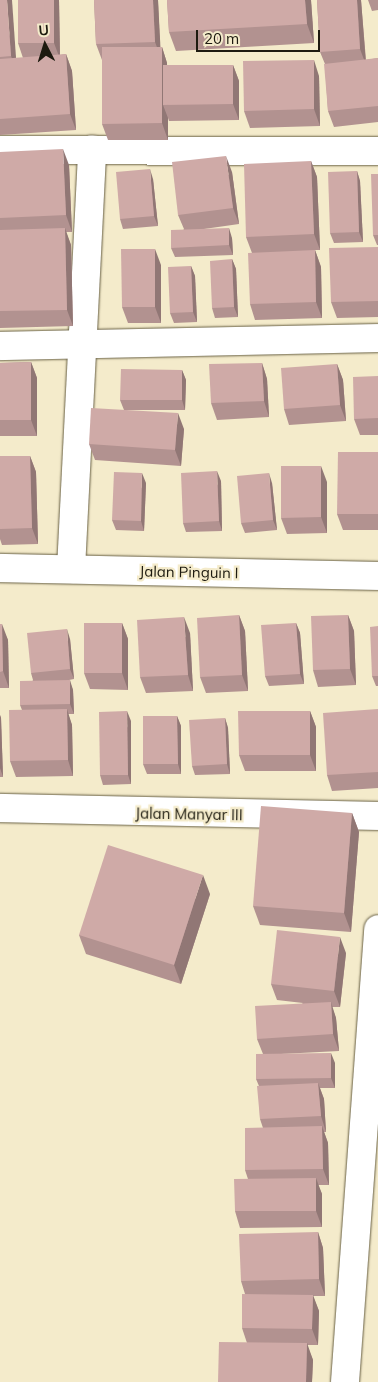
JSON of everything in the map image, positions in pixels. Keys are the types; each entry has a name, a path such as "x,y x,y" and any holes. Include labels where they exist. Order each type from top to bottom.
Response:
{"street":[{"path":"0,150 378,151"},
{"path":"71,568 92,150"},
{"path":"0,346 83,346 378,338"},
{"name":"Jalan Pinguin I","path":"0,568 71,568 378,576"},
{"name":"Jalan Manyar III","path":"0,808 378,816"},
{"path":"345,1382 378,930"}],"building":[{"path":"0,0 7,0 11,56 0,57"},
{"path":"18,0 54,0 54,43 18,43"},
{"path":"94,0 153,0 155,42 96,44"},
{"path":"167,0 305,0 307,24 169,32"},
{"path":"317,0 357,0 360,49 320,52"},
{"path":"102,47 162,47 162,123 102,124"},
{"path":"66,54 70,114 0,119 0,59"},
{"path":"378,58 378,106 328,111 324,64"},
{"path":"314,60 314,109 244,111 243,61"},
{"path":"163,65 233,65 233,104 163,105"},
{"path":"63,149 66,215 0,218 0,152"},
{"path":"226,156 233,208 178,215 172,162"},
{"path":"311,161 314,234 246,237 244,164"},
{"path":"150,169 154,216 120,219 116,172"},
{"path":"357,171 359,232 330,233 328,172"},
{"path":"371,174 378,174 378,235 373,235"},
{"path":"65,228 67,310 0,311 0,230"},
{"path":"229,228 229,245 171,248 171,230"},
{"path":"378,247 378,301 331,302 329,248"},
{"path":"121,249 155,249 155,307 122,307"},
{"path":"315,250 316,302 250,304 248,253"},
{"path":"232,259 234,307 212,308 210,261"},
{"path":"191,266 193,312 170,313 168,267"},
{"path":"31,362 31,420 0,420 0,363"},
{"path":"262,363 264,401 211,403 209,364"},
{"path":"337,364 340,405 284,409 281,368"},
{"path":"121,369 182,370 182,400 120,400"},
{"path":"378,376 378,418 354,419 353,377"},
{"path":"91,408 178,413 175,450 89,444"},
{"path":"338,452 378,452 378,514 337,514"},
{"path":"0,456 30,456 32,528 0,529"},
{"path":"281,466 321,466 321,517 281,518"},
{"path":"217,471 219,521 183,523 181,473"},
{"path":"114,472 142,473 141,521 112,520"},
{"path":"269,473 273,520 241,523 237,476"},
{"path":"239,615 242,675 200,677 197,618"},
{"path":"348,615 350,669 313,670 311,616"},
{"path":"184,617 188,675 140,677 137,620"},
{"path":"84,623 122,623 122,673 84,673"},
{"path":"296,623 300,674 265,676 261,625"},
{"path":"0,624 2,624 3,671 0,672"},
{"path":"378,626 378,676 372,676 370,627"},
{"path":"67,629 70,669 31,673 27,633"},
{"path":"70,680 70,704 20,705 20,681"},
{"path":"67,709 68,760 10,761 9,710"},
{"path":"378,709 378,772 327,775 323,713"},
{"path":"127,711 128,775 100,775 99,712"},
{"path":"238,711 310,711 310,755 239,755"},
{"path":"143,716 177,716 178,764 143,764"},
{"path":"225,718 227,764 192,766 189,720"},
{"path":"261,806 352,813 344,913 253,906"},
{"path":"108,845 203,875 174,965 79,935"},
{"path":"277,930 340,937 334,991 271,984"},
{"path":"331,1002 333,1034 257,1039 255,1006"},
{"path":"331,1053 331,1078 256,1079 256,1054"},
{"path":"318,1083 321,1116 260,1119 257,1086"},
{"path":"322,1126 323,1169 245,1170 245,1128"},
{"path":"316,1178 316,1211 235,1211 234,1179"},
{"path":"318,1232 319,1279 241,1281 239,1234"},
{"path":"242,1294 313,1295 312,1329 242,1328"},
{"path":"219,1342 307,1343 306,1382 218,1382"}]}
